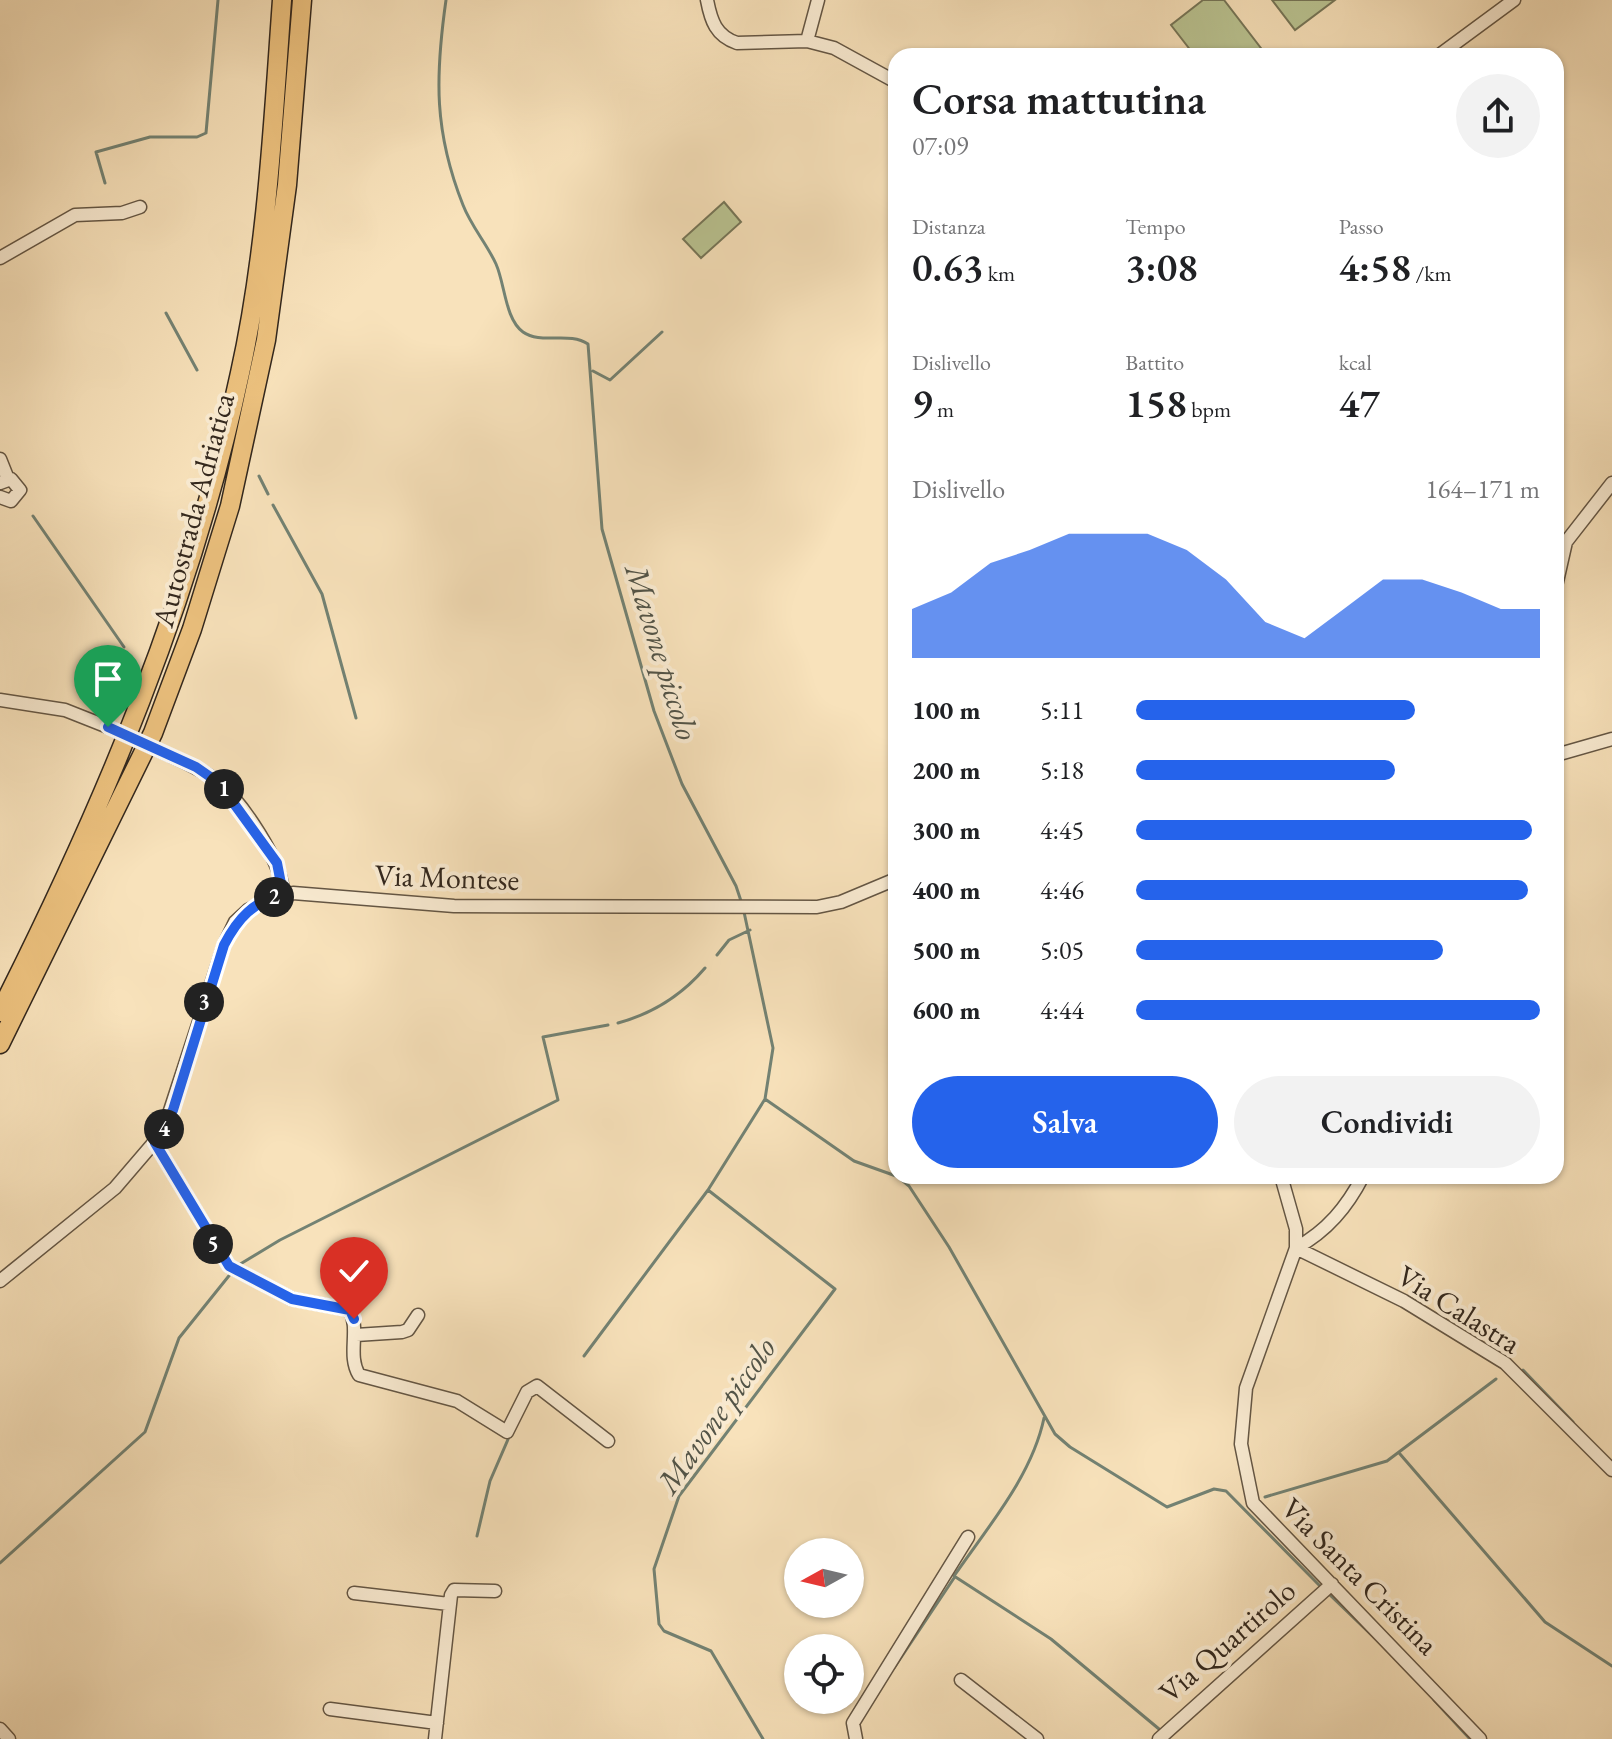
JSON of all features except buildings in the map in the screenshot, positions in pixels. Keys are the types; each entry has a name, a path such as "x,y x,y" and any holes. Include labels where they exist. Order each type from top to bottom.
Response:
{"highway":[{"name":"Autostrada Adriatica","path":"0,1012 53,907 109,781 165,641 206,516 241,371 268,187 282,0"},
{"name":"Autostrada Adriatica","path":"0,1044 153,733 192,629 230,506 266,340 287,185 302,0"}],"street":[{"path":"707,0 711,21 727,40 737,43 807,41 853,57 888,77"},
{"path":"807,41 818,0"},
{"path":"1449,48 1514,0"},
{"path":"0,258 75,215 110,215 140,207"},
{"path":"0,459 4,481 19,485 19,496 11,501 0,497"},
{"path":"1564,542 1612,483"},
{"path":"0,700 65,710 196,767 219,783 240,808 277,863 283,894"},
{"path":"1564,753 1612,739"},
{"name":"Via Montese","path":"0,1281 105,1197 155,1143 173,1110 207,994 229,934 248,910 283,894 454,906 817,907 841,902 888,882"},
{"path":"155,1143 229,1266 292,1299 350,1310 356,1335 353,1361 359,1375 457,1401 507,1432 527,1392 537,1386 608,1441"},
{"name":"Via Santa Cristina","path":"1283,1184 1296,1229 1296,1248 1246,1388 1241,1444 1253,1503 1480,1739"},
{"path":"1296,1248 1347,1206 1359,1184"},
{"name":"Via Calastra","path":"1296,1248 1404,1301 1505,1363 1612,1470"},
{"path":"356,1335 402,1332 408,1330 418,1315"},
{"path":"856,1739 853,1723 968,1537"},
{"name":"Via Quartirolo","path":"1159,1739 1332,1584"},
{"path":"435,1739 449,1604 454,1590 495,1591"},
{"path":"354,1593 449,1604"},
{"path":"961,1680 1037,1739"},
{"path":"330,1709 437,1723"},
{"path":"0,1729 9,1739"}],"green space":[{"path":"1203,0 1224,0 1261,48 1189,48 1171,25"},
{"path":"1272,0 1335,0 1295,30"},
{"path":"724,202 741,222 701,258 683,239"}],"waterway":[{"name":"Mavone piccolo","path":"105,183 96,152 150,137 197,137 206,133 218,0"},
{"name":"Mavone piccolo","path":"446,0 439,79 442,128 453,178 466,213 496,264 512,319 517,326 530,336 572,338 588,344 602,529 654,711 682,784 736,886 742,904"},
{"name":"Mavone piccolo","path":"166,313 197,370"},
{"name":"Mavone piccolo","path":"593,371 610,380 662,332"},
{"name":"Mavone piccolo","path":"259,476 268,494"},
{"name":"Mavone piccolo","path":"273,505 322,594 356,718"},
{"name":"Mavone piccolo","path":"33,516 124,647"},
{"name":"Mavone piccolo","path":"744,912 773,1048 765,1099 854,1161 888,1173"},
{"name":"Mavone piccolo","path":"717,955 729,940 750,930"},
{"name":"Mavone piccolo","path":"618,1023 665,1002 705,968"},
{"name":"Mavone piccolo","path":"237,1266 280,1240 558,1100 543,1037 608,1025"},
{"name":"Mavone piccolo","path":"763,1739 711,1651 664,1631 659,1624 654,1569 679,1496 835,1289 708,1190 765,1099"},
{"name":"Mavone piccolo","path":"907,1184 949,1247 1055,1434 1070,1447 1167,1507 1214,1489 1226,1491 1321,1587"},
{"name":"Mavone piccolo","path":"584,1356 708,1190"},
{"name":"Mavone piccolo","path":"0,1563 145,1432 179,1338 232,1272"},
{"path":"1523,1370 1573,1422"},
{"path":"1265,1497 1387,1461 1496,1379"},
{"name":"Mavone piccolo","path":"1044,1418 1030,1460 1019,1481 954,1576 1051,1639 1159,1729"},
{"name":"Mavone piccolo","path":"477,1536 490,1481 509,1437"},
{"path":"1400,1454 1545,1622 1612,1666"},
{"name":"Mavone piccolo","path":"894,1668 954,1578"},
{"name":"Mavone piccolo","path":"1330,1595 1385,1648"},
{"name":"Mavone piccolo","path":"1434,1700 1470,1739"}],"route":[{"path":"108,727 196,767 219,783 277,863 283,883 283,894 261,902 235,922 214,970 173,1110 155,1143 218,1253 229,1266 292,1299 350,1310 354,1319"}]}
